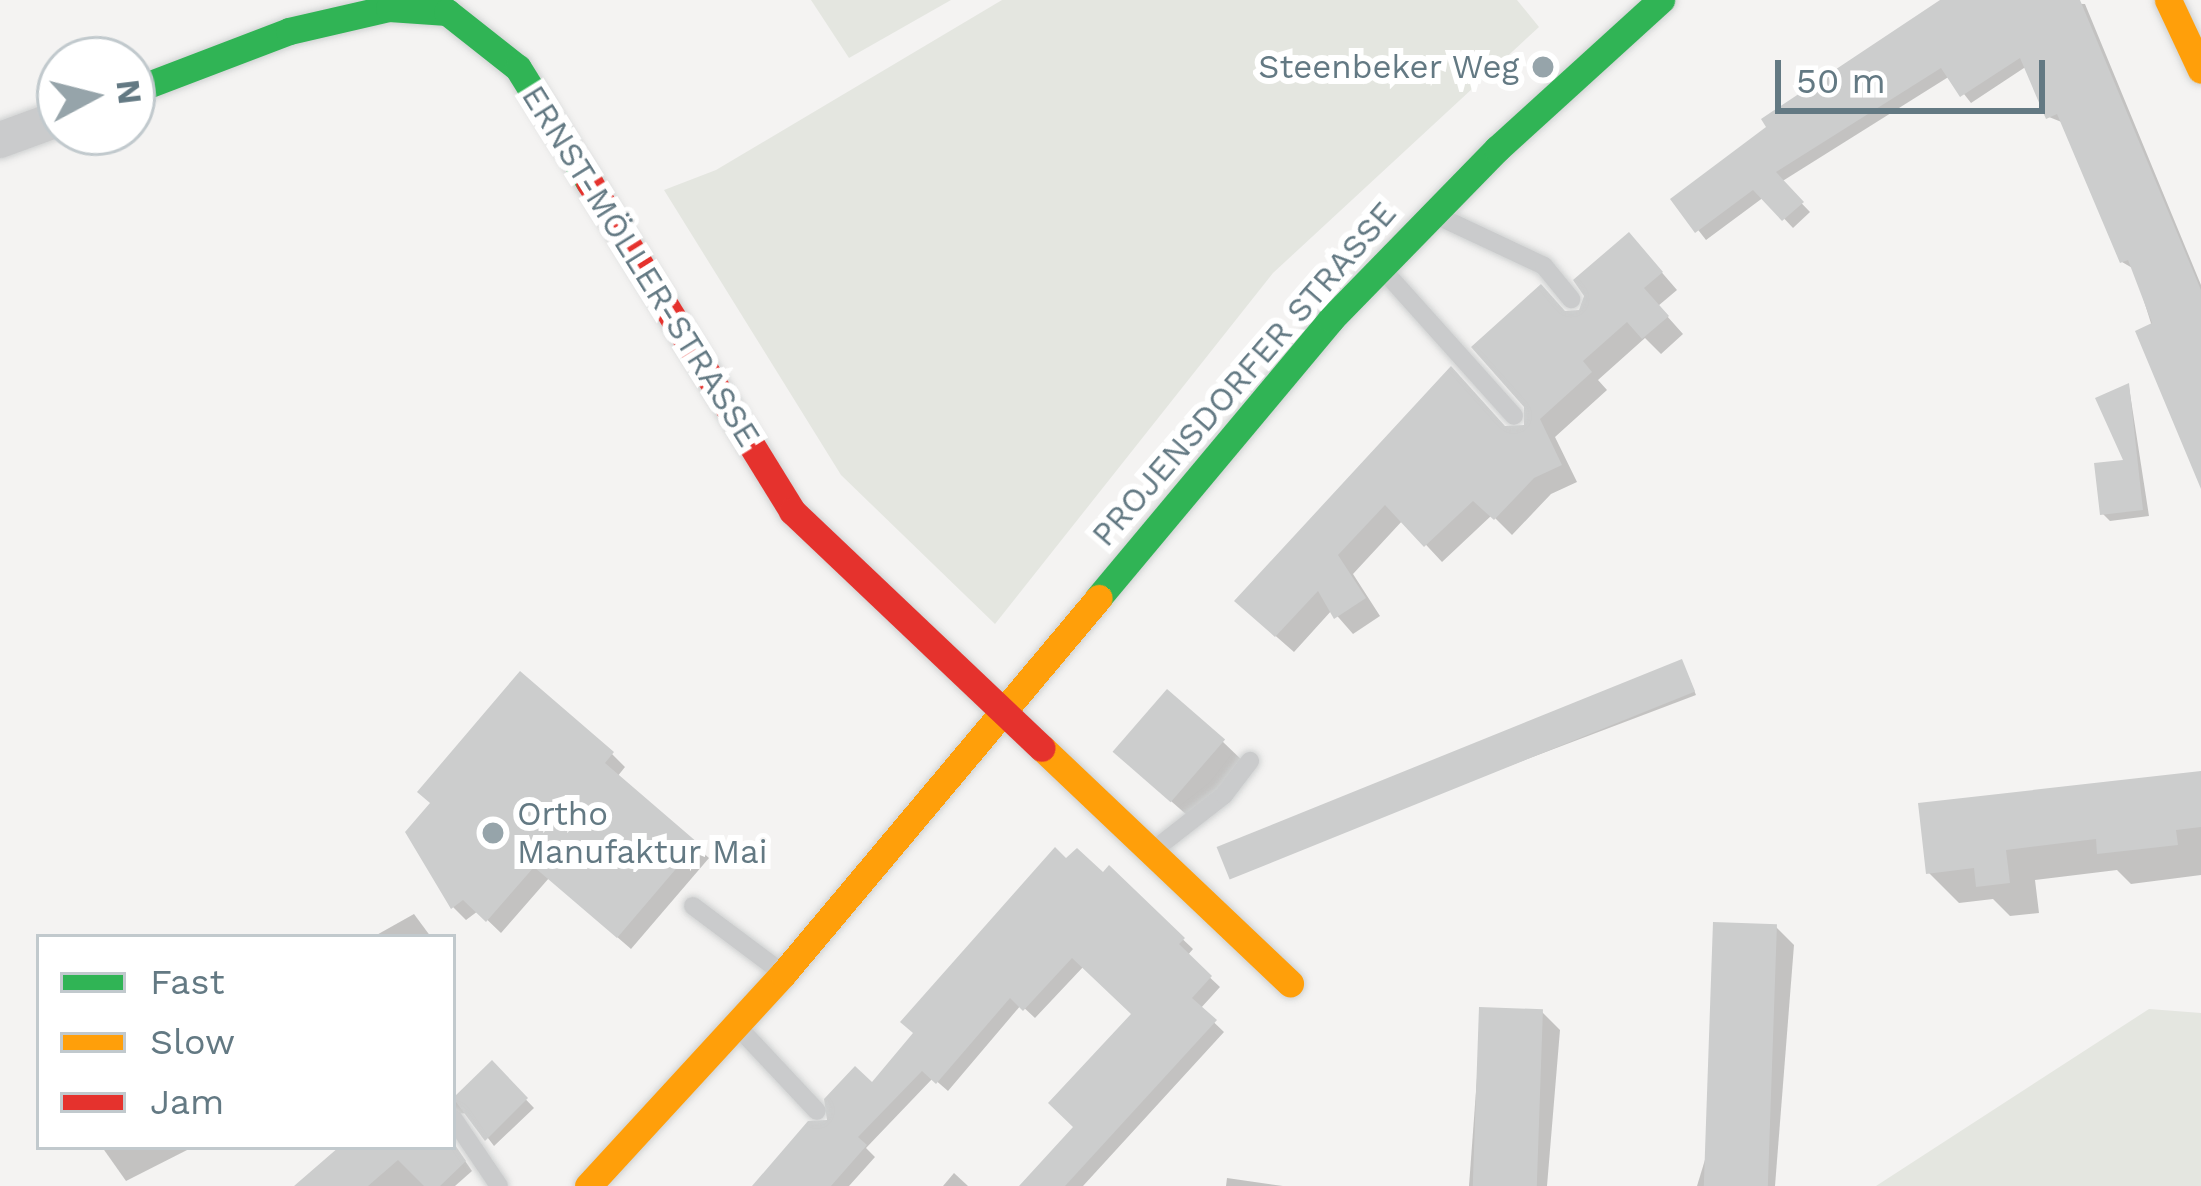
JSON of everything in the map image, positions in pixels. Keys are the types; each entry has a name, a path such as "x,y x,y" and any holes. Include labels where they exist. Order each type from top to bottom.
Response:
{"street":[{"name":"PROJENSDORFER STRASSE","path":"588,1186 784,974 1218,448 1381,267 1660,0"},
{"path":"2168,0 2201,70"},
{"name":"ERNST-MÖLLER-STRASSE","path":"156,82 290,32 389,8 446,12 518,68 792,511 1004,712"},
{"path":"0,140 36,127"},
{"path":"1004,712 1290,983"}],"lane":[{"path":"1432,214 1544,266 1571,299"},
{"path":"1381,267 1514,416"},
{"path":"1152,852 1224,795 1250,761"},
{"path":"693,906 784,974"},
{"path":"738,1027 817,1111"},
{"path":"456,1122 500,1186"}],"shaded area":[{"path":"811,0 951,0 849,58"},
{"path":"1002,0 1517,0 1539,27 1273,273 995,624 841,475 664,190 716,170"},
{"path":"2149,1009 2201,1013 2201,1186 1876,1186"}],"building":[{"path":"1940,0 2080,0 2201,290 2201,489 2135,331 2152,323 2128,260 2120,263 2057,114 2046,119 2020,58 1960,97 1941,68 1776,172 1804,202 1782,221 1753,190 1695,233 1670,199 1766,127 1761,119"},
{"path":"1629,232 1663,272 1644,288 1669,316 1642,339 1627,322 1583,361 1592,372 1540,419 1562,465 1534,478 1494,520 1473,501 1424,547 1385,505 1338,555 1366,598 1334,619 1318,591 1275,637 1234,601 1451,366 1505,426 1524,425 1524,407 1471,347 1541,284 1565,311 1579,310 1584,296 1573,280"},
{"path":"2129,383 2143,510 2100,515 2094,463 2123,460 2095,398"},
{"path":"1682,659 1695,691 1230,880 1217,847"},
{"path":"520,671 614,752 605,763 698,843 617,938 534,867 486,922 463,900 451,909 405,832 430,803 417,792"},
{"path":"1167,689 1225,740 1171,802 1113,752"},
{"path":"2201,771 2201,827 2176,830 2178,845 2097,854 2096,839 2006,850 2010,883 1976,887 1974,868 1926,874 1918,803"},
{"path":"1055,847 1066,858 1077,848 1103,872 1109,865 1185,938 1179,944 1212,976 1192,998 1217,1020 1065,1186 1019,1186 1073,1127 1048,1103 1131,1014 1072,958 1023,1011 1010,998 936,1084 922,1071 858,1137 867,1145 831,1186 752,1186 808,1121 827,1120 824,1099 855,1066 872,1082 913,1033 900,1022"},
{"path":"1713,922 1777,924 1768,1186 1704,1186"},
{"path":"1479,1007 1543,1009 1537,1186 1473,1186"},
{"path":"492,1060 528,1098 485,1141 456,1102 456,1095"},
{"path":"456,1146 466,1161 440,1186 424,1186 398,1160 368,1186 294,1186 336,1150 456,1150"}],"traffic: fast":[{"path":"1098,598 1331,319 1497,149 1661,0"},
{"path":"156,82 289,31 389,8 447,12 518,68 589,182"}],"traffic: slow":[{"path":"2168,0 2201,70"},
{"path":"588,1186 783,974 1098,598"},
{"path":"1042,748 1290,983"}],"traffic: jam":[{"path":"589,182 792,511 1042,748"}],"place":[{"name":"Steenbeker Weg","path":"1543,67"},
{"name":"Ortho Manufaktur Mai","path":"493,833"}]}
